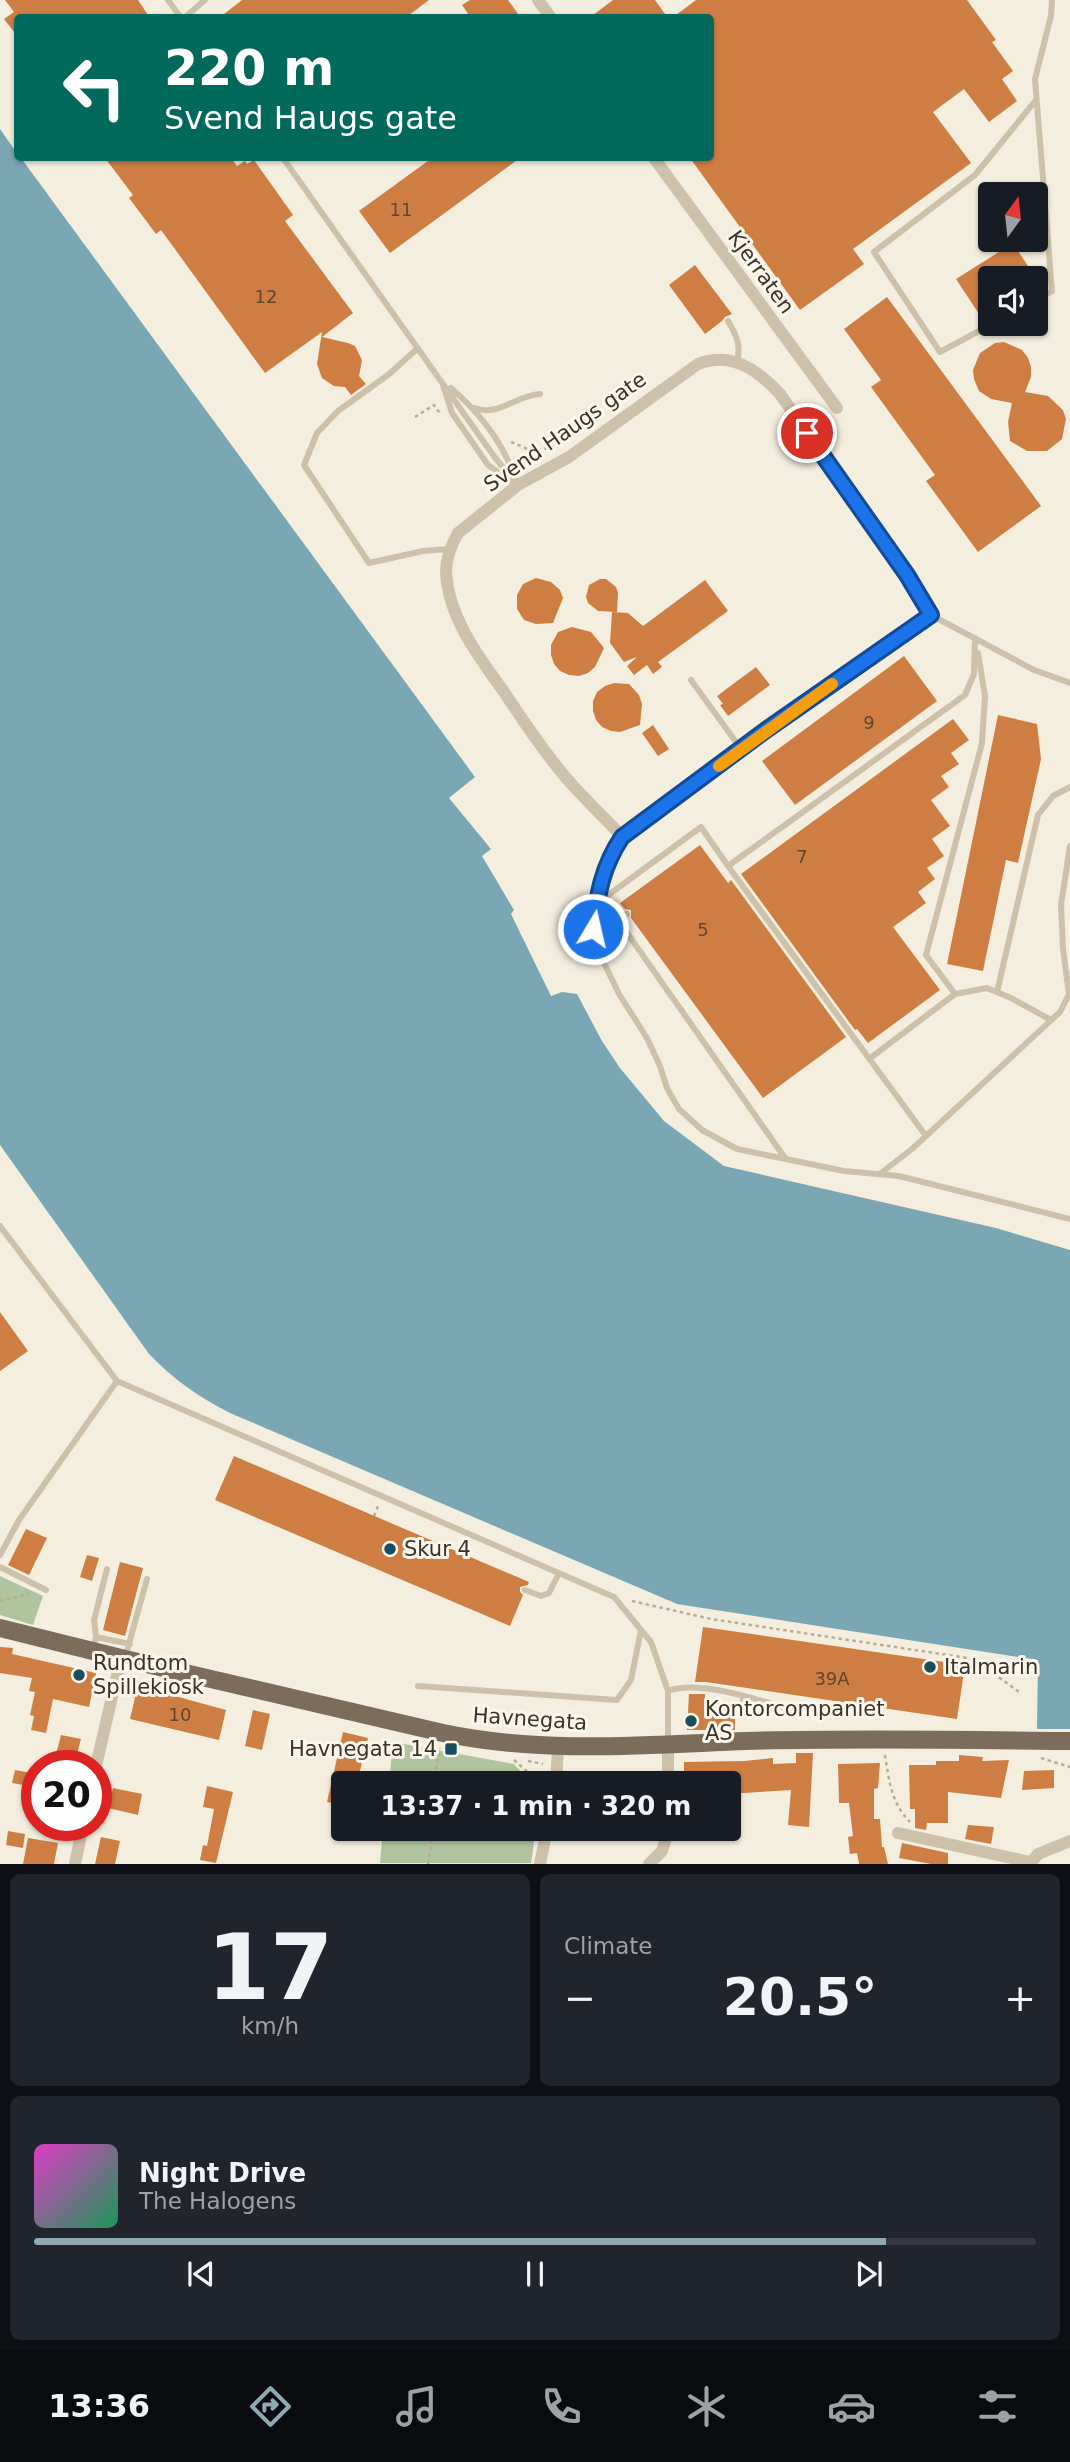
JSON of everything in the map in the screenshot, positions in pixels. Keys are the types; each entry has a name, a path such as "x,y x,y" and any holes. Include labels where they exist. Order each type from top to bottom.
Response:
{"main road":[{"name":"Havnegata","path":"0,1628 94,1644 125,1654 474,1740 558,1747 825,1739 1070,1741"}],"street":[{"name":"Kjerraten","path":"656,161 837,408"},
{"name":"Svend Haugs gate","path":"450,549 458,533 518,485 569,457 698,364 718,359 737,362"},
{"path":"737,362 757,372 780,394 907,575 931,615"},
{"path":"450,549 446,572 449,590 466,636 565,777 622,837"},
{"path":"100,1750 125,1654"},
{"path":"668,1745 668,1771"},
{"path":"557,1771 558,1747"},
{"path":"898,1833 1030,1863 1038,1854 1070,1841"},
{"path":"75,1864 80,1841"},
{"path":"540,1864 545,1841"},
{"path":"649,1864 662,1851 665,1841"}],"lane":[{"path":"168,0 180,14"},
{"path":"188,14 205,0"},
{"path":"1048,292 1052,290 1035,79 1051,16 1052,0"},
{"path":"978,332 940,352 874,252 975,175 1036,100"},
{"path":"285,161 496,459 518,485"},
{"path":"728,321 740,348 737,362"},
{"path":"418,348 388,375 338,411 317,433 304,465 369,563 423,551 450,549"},
{"path":"441,380 474,408 505,451 518,485"},
{"path":"441,380 452,413 488,465 518,485"},
{"path":"459,405 481,411 497,410 520,397 540,394"},
{"path":"1070,683 1034,670 931,615 622,837 609,857 599,886 593,929 594,942 619,994 646,1038 667,1088 679,1109 702,1129 737,1149 844,1171 881,1173 1070,1219"},
{"path":"728,866 965,695 974,674 975,638"},
{"path":"955,994 926,955 982,743 985,696 975,638"},
{"path":"691,680 741,749"},
{"path":"997,992 1038,815 1053,796 1070,787"},
{"path":"596,904 701,827 926,1136"},
{"path":"1070,846 1061,905 1070,1006"},
{"path":"627,914 618,920 785,1158"},
{"path":"869,1059 955,994 988,988 1051,1020"},
{"path":"881,1173 926,1136 1060,1012 1068,997"},
{"path":"0,1226 117,1381 614,1597 651,1642 668,1691 668,1745"},
{"path":"0,1555 19,1520 117,1381"},
{"path":"0,1567 46,1590"},
{"path":"94,1644 93,1620 107,1569"},
{"path":"525,1590 541,1596 549,1593 559,1573"},
{"path":"125,1654 147,1579"},
{"path":"418,1686 617,1700 631,1681 641,1630"},
{"path":"668,1691 681,1686 717,1690 809,1714"},
{"path":"716,1711 738,1712 744,1698"}],"path":[{"path":"0,1601 46,1590"},
{"path":"614,1597 711,1619 974,1659 1019,1692"},
{"path":"436,1771 441,1745"},
{"path":"885,1755 890,1790 899,1810 916,1826 921,1837"},
{"path":"512,1758 527,1771"},
{"path":"428,1864 432,1841"}],"green space":[{"path":"0,1576 43,1596 33,1625 0,1615"},
{"path":"393,1742 514,1764 520,1771 390,1771"},
{"path":"382,1841 534,1841 531,1863 380,1863"}],"water":[{"path":"0,129 14,149 14,161 23,161 475,777 449,798 491,849 482,856 514,910 511,914 551,996 562,992 577,994 620,1068 664,1121 724,1166 996,1228 1070,1250 1070,1729 1037,1729 1038,1660 677,1604 219,1407 177,1380 149,1354 0,1145"}],"building":[{"path":"5,0 138,0 147,14 14,14 14,32 4,19 14,12"},
{"path":"242,0 429,0 410,14 224,14"},
{"path":"470,0 508,0 518,14 468,14 462,5"},
{"path":"613,0 655,0 665,14 594,14"},
{"path":"696,0 967,0 996,40 992,42 1013,71 1002,79 1017,101 989,122 964,89 933,112 971,163 853,249 864,264 800,310 692,161 714,161 714,14 677,14"},
{"path":"107,161 233,161 237,166 245,161 247,164 255,161 293,215 285,221 353,313 322,337 355,346 362,360 359,376 366,384 351,395 345,387 334,386 322,378 317,364 322,332 265,373 161,230 156,234 129,198 133,195"},
{"path":"428,161 516,161 390,253 359,211"},
{"path":"999,252 1019,252 1028,266 978,266 978,312 956,279"},
{"path":"695,265 732,314 705,334 669,285"},
{"path":"887,297 1041,506 978,552 926,481 935,475 871,387 881,380 844,329"},
{"path":"1004,342 1022,350 1028,358 1031,377 1025,392 1048,396 1063,410 1066,419 1062,439 1047,451 1027,451 1010,441 1008,422 1012,403 991,399 979,391 974,379 973,370 980,353 995,343"},
{"path":"536,578 551,582 560,590 563,598 553,623 536,624 524,620 517,609 517,595 523,584"},
{"path":"606,579 616,587 617,612 598,611 588,603 586,597 589,585"},
{"path":"705,580 728,611 658,662 662,667 653,674 647,665 634,675 627,666 637,657 624,662 610,643 612,612 628,613 643,626"},
{"path":"572,627 591,632 604,648 595,667 579,676 560,671 551,655 551,645 558,632"},
{"path":"904,656 937,701 795,805 762,761"},
{"path":"756,667 770,685 728,716 717,696"},
{"path":"614,683 629,684 639,695 642,704 640,725 620,732 611,731 596,720 593,701 597,692"},
{"path":"998,715 1037,724 1041,759 1018,863 1006,860 983,971 947,964"},
{"path":"953,719 969,740 951,753 959,764 941,776 949,787 931,800 950,826 932,839 944,856 927,868 935,879 918,892 926,903 893,927 940,990 868,1043 857,1029 855,1030 741,874"},
{"path":"653,725 669,749 658,756 642,733"},
{"path":"700,845 728,883 731,880 846,1037 763,1098 631,918 631,910 625,909 620,903"},
{"path":"0,1312 28,1351 0,1371"},
{"name":"Skur 4","path":"234,1456 529,1582 528,1585 520,1587 523,1595 510,1626 215,1500"},
{"path":"26,1529 47,1538 29,1575 8,1565"},
{"path":"87,1555 99,1558 92,1581 80,1577"},
{"path":"120,1562 143,1568 125,1636 103,1630"},
{"path":"703,1627 965,1665 957,1719 695,1682"},
{"path":"0,1647 13,1648 12,1654 96,1673 89,1707 53,1699 46,1733 31,1730 34,1716 30,1715 35,1692 29,1691 32,1678 0,1673"},
{"path":"137,1689 164,1693 226,1710 219,1740 130,1719"},
{"path":"689,1694 705,1694 705,1707 712,1707 710,1711 714,1716 735,1718 735,1730 687,1730"},
{"path":"253,1710 270,1714 262,1750 245,1746"},
{"path":"343,1732 368,1738 360,1771 334,1771"},
{"path":"61,1735 81,1739 78,1750 57,1750"},
{"path":"796,1753 813,1753 809,1827 788,1825 791,1790 741,1793 741,1771 684,1771 684,1762 773,1758 773,1764 796,1763"},
{"path":"959,1755 983,1757 982,1761 1009,1760 1001,1798 948,1792 948,1823 927,1823 926,1830 915,1828 915,1809 910,1809 909,1765 936,1765 936,1761 959,1761"},
{"path":"880,1763 878,1788 874,1789 874,1819 880,1819 882,1847 888,1864 859,1864 857,1853 850,1854 848,1837 853,1836 849,1803 839,1803 838,1764"},
{"path":"15,1770 21,1771 21,1785 12,1783"},
{"path":"1054,1770 1054,1788 1022,1790 1024,1771"},
{"path":"331,1784 331,1803 327,1802"},
{"path":"207,1786 233,1792 216,1863 200,1860 203,1845 207,1846 214,1809 203,1807"},
{"path":"113,1788 142,1794 138,1815 112,1809"},
{"path":"968,1825 994,1827 991,1844 965,1839"},
{"path":"8,1831 21,1833 23,1848 6,1845"},
{"path":"27,1841 58,1843 54,1864 23,1864"},
{"path":"100,1841 120,1841 115,1864 95,1864"},
{"path":"902,1843 948,1853 948,1864 899,1858"}],"slow traffic":[{"path":"719,766 832,684"}],"place":[{"name":"Skur 4","path":"390,1549"},
{"name":"Italmarin","path":"930,1667"},
{"name":"Rundtom Spillekiosk","path":"79,1675"},
{"name":"Kontorcompaniet AS","path":"691,1721"},
{"name":"Havnegata 14","path":"451,1749"}],"route":[{"path":"593,929 599,886 609,857 622,837 635,830 766,730 931,615 907,575 807,433"}]}
